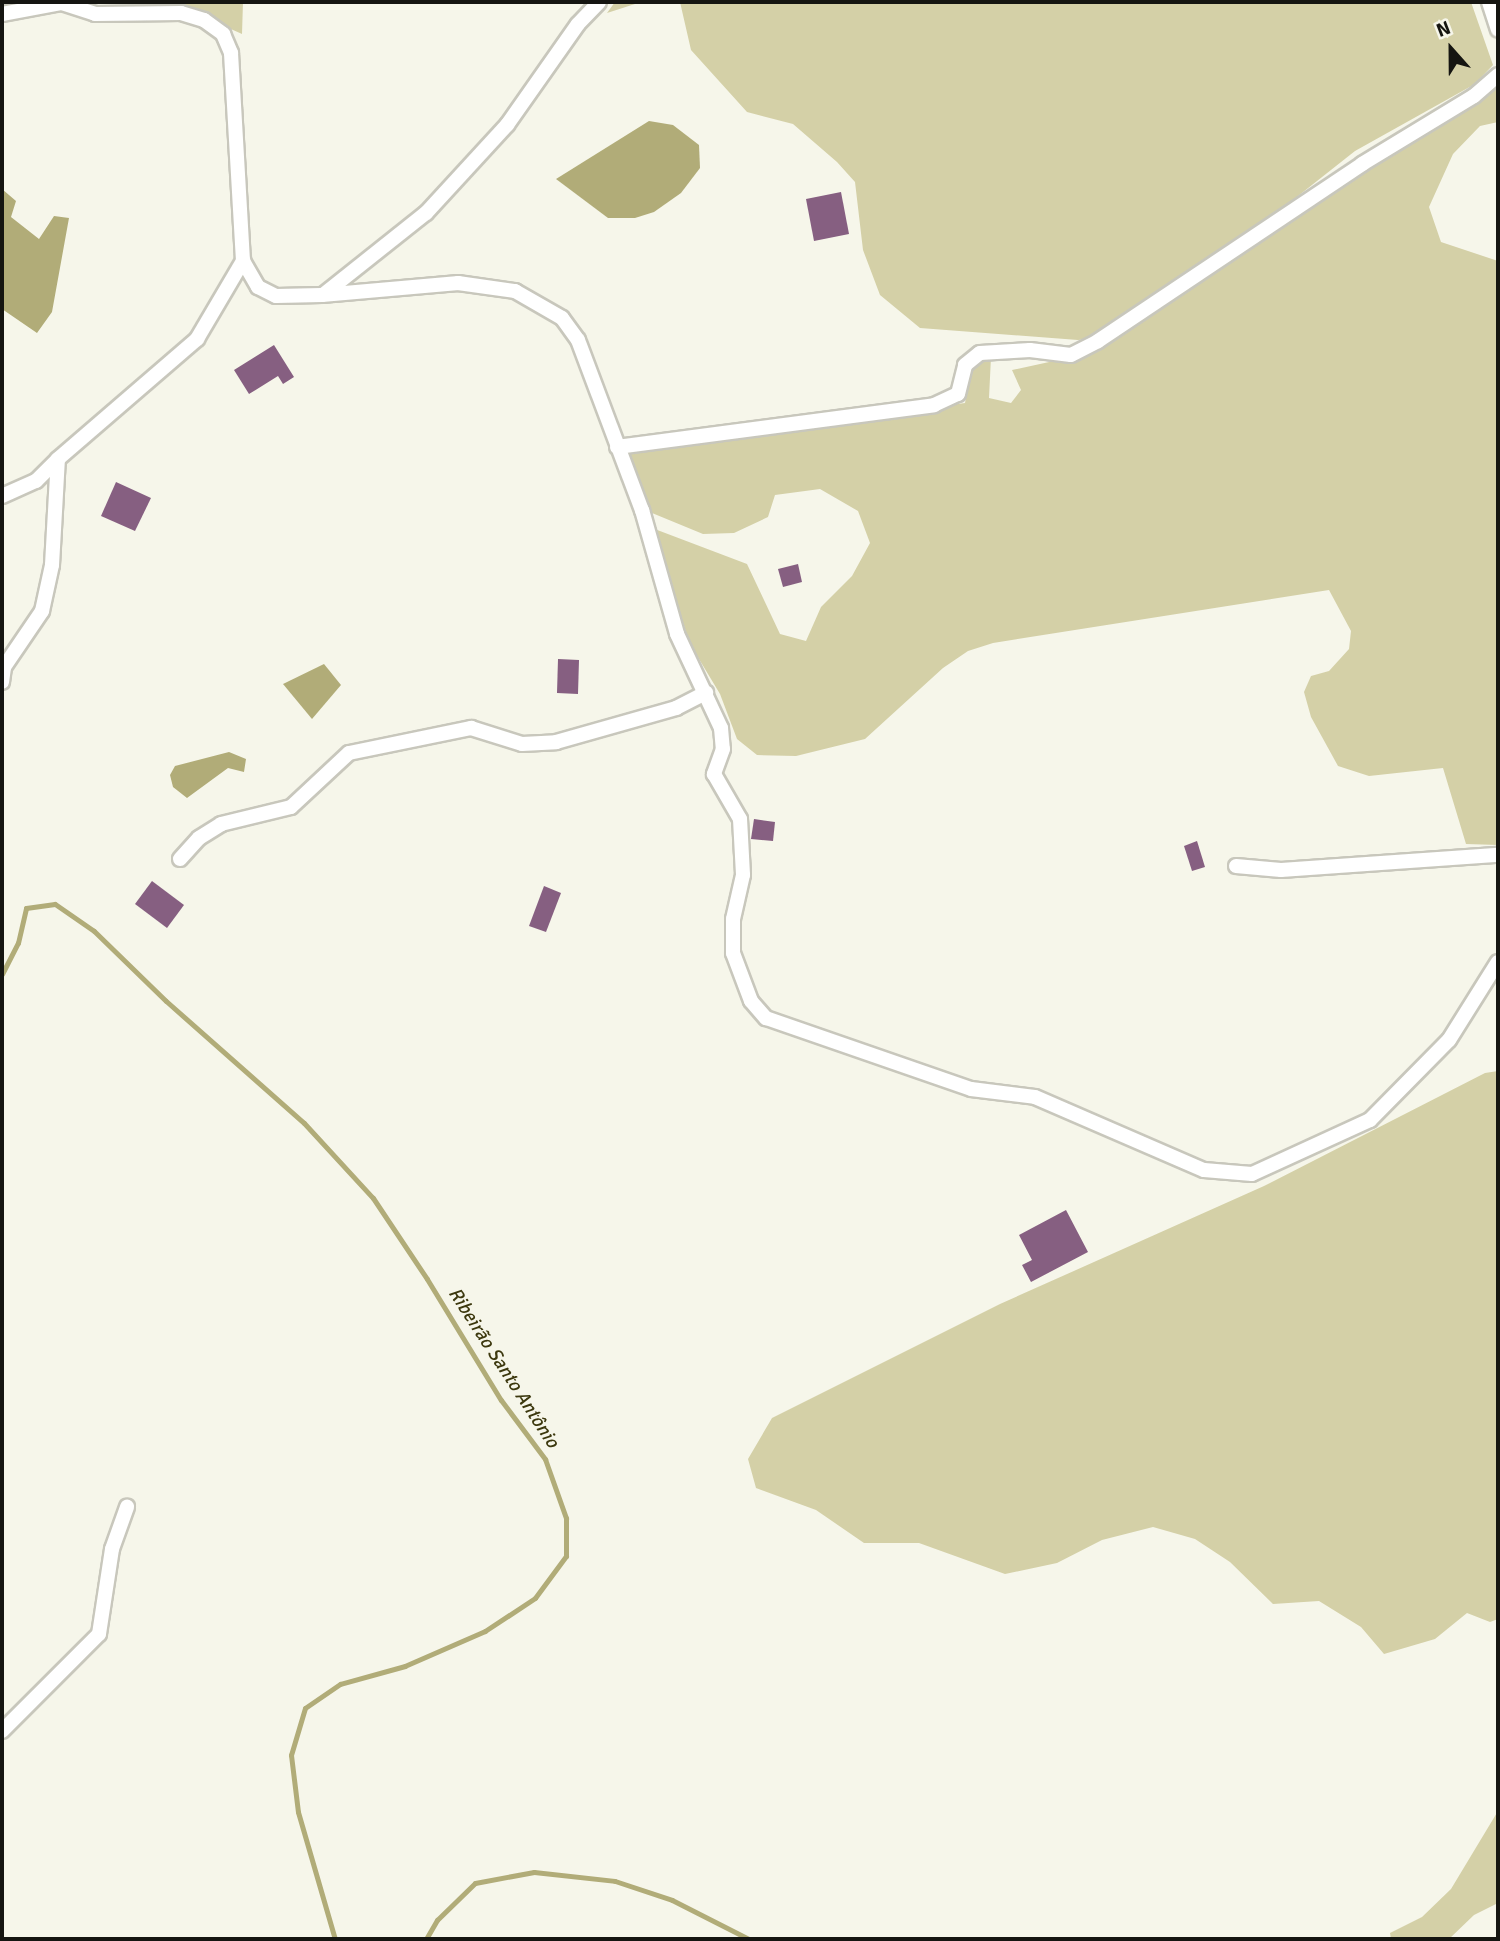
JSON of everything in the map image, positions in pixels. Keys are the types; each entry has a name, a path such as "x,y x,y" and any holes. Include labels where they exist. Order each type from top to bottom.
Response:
{"street":[{"path":"322,295 426,213 507,125 578,24 600,2"},
{"path":"1489,2 1498,30"},
{"path":"2,14 62,3 95,15 181,13 204,20 223,34 231,53 243,261 248,276 276,296 322,295 458,283 515,291 539,302 562,318 578,340 642,510 677,634 706,693 722,738 714,774 740,819 743,875 733,919 733,953 751,1001 766,1018 971,1089 1035,1097 1204,1170 1252,1174 1370,1119 1449,1040 1498,962"},
{"path":"617,447 934,405 958,394 965,365 980,353 1030,350 1071,355 1098,341 1362,164 1474,96 1498,75"},
{"path":"2,496 36,481 197,339 243,261"},
{"path":"2,682 4,667 42,611 52,565 58,459"},
{"path":"180,859 198,838 221,824 291,807 349,753 471,728 522,744 556,741 676,708 706,693"},
{"path":"1236,866 1281,870 1498,855"},
{"path":"2,1731 99,1634 112,1549 127,1507"}],"shaded area":[{"path":"138,2 243,2 242,34 213,21"},
{"path":"615,2 680,2 635,4 607,13"},
{"path":"680,2 1471,2 1493,65 1475,84 1355,151 1274,215 1097,338 1078,340 920,328 880,295 863,250 855,182 837,162 793,124 747,112 691,50"},
{"path":"1498,88 1498,122 1480,126 1453,154 1429,207 1441,242 1498,261 1498,845 1466,844 1443,768 1369,776 1338,766 1311,717 1304,692 1311,676 1329,671 1349,649 1351,631 1329,590 993,643 968,651 943,668 865,739 796,756 757,755 737,739 720,694 690,644 652,528 747,564 780,634 806,641 821,607 852,576 870,543 858,511 820,489 775,495 768,517 734,533 703,534 652,513 625,448 965,403 971,368 982,357 991,357 989,398 1011,403 1021,390 1012,370 1072,357 1364,168"},
{"path":"649,121 673,125 699,145 700,168 681,193 654,212 635,218 608,218 556,179"},
{"path":"2,189 16,201 11,217 39,239 54,216 69,218 52,312 37,333 2,309"},
{"path":"324,664 341,685 312,719 283,684"},
{"path":"229,752 246,759 244,772 228,768 187,798 173,787 170,775 175,766"},
{"path":"1498,1071 1498,1619 1490,1622 1467,1613 1435,1639 1384,1654 1361,1627 1319,1601 1273,1604 1230,1562 1195,1539 1153,1527 1102,1540 1057,1563 1005,1574 919,1543 864,1543 816,1510 756,1488 748,1459 772,1418 1000,1304 1264,1186 1485,1073"},
{"path":"1498,1811 1498,1903 1474,1915 1449,1939 1391,1939 1390,1933 1422,1917 1451,1889"}],"building":[{"path":"841,192 849,234 814,241 806,199"},
{"path":"274,345 294,377 283,384 278,376 249,394 234,370"},
{"path":"116,482 151,498 135,531 101,516"},
{"path":"798,564 802,582 783,587 778,569"},
{"path":"558,659 579,660 578,694 557,693"},
{"path":"754,819 775,822 773,841 751,839"},
{"path":"1197,841 1205,867 1192,871 1184,846"},
{"path":"152,881 184,905 167,928 135,904"},
{"path":"544,886 561,893 546,932 529,926"},
{"path":"1066,1210 1088,1252 1031,1282 1022,1265 1032,1260 1019,1235"}],"waterway":[{"name":"Ribeirão Santo Antônio","path":"2,974 18,943 26,908 55,904 94,931 166,1001 304,1123 373,1198 427,1279 501,1400 545,1459 566,1518 566,1556 535,1598 485,1631 405,1666 340,1684 305,1708 291,1755 298,1812 335,1939"},
{"name":"Ribeirão Santo Antônio","path":"426,1939 437,1920 475,1883 534,1872 615,1881 672,1900 749,1939"}]}
